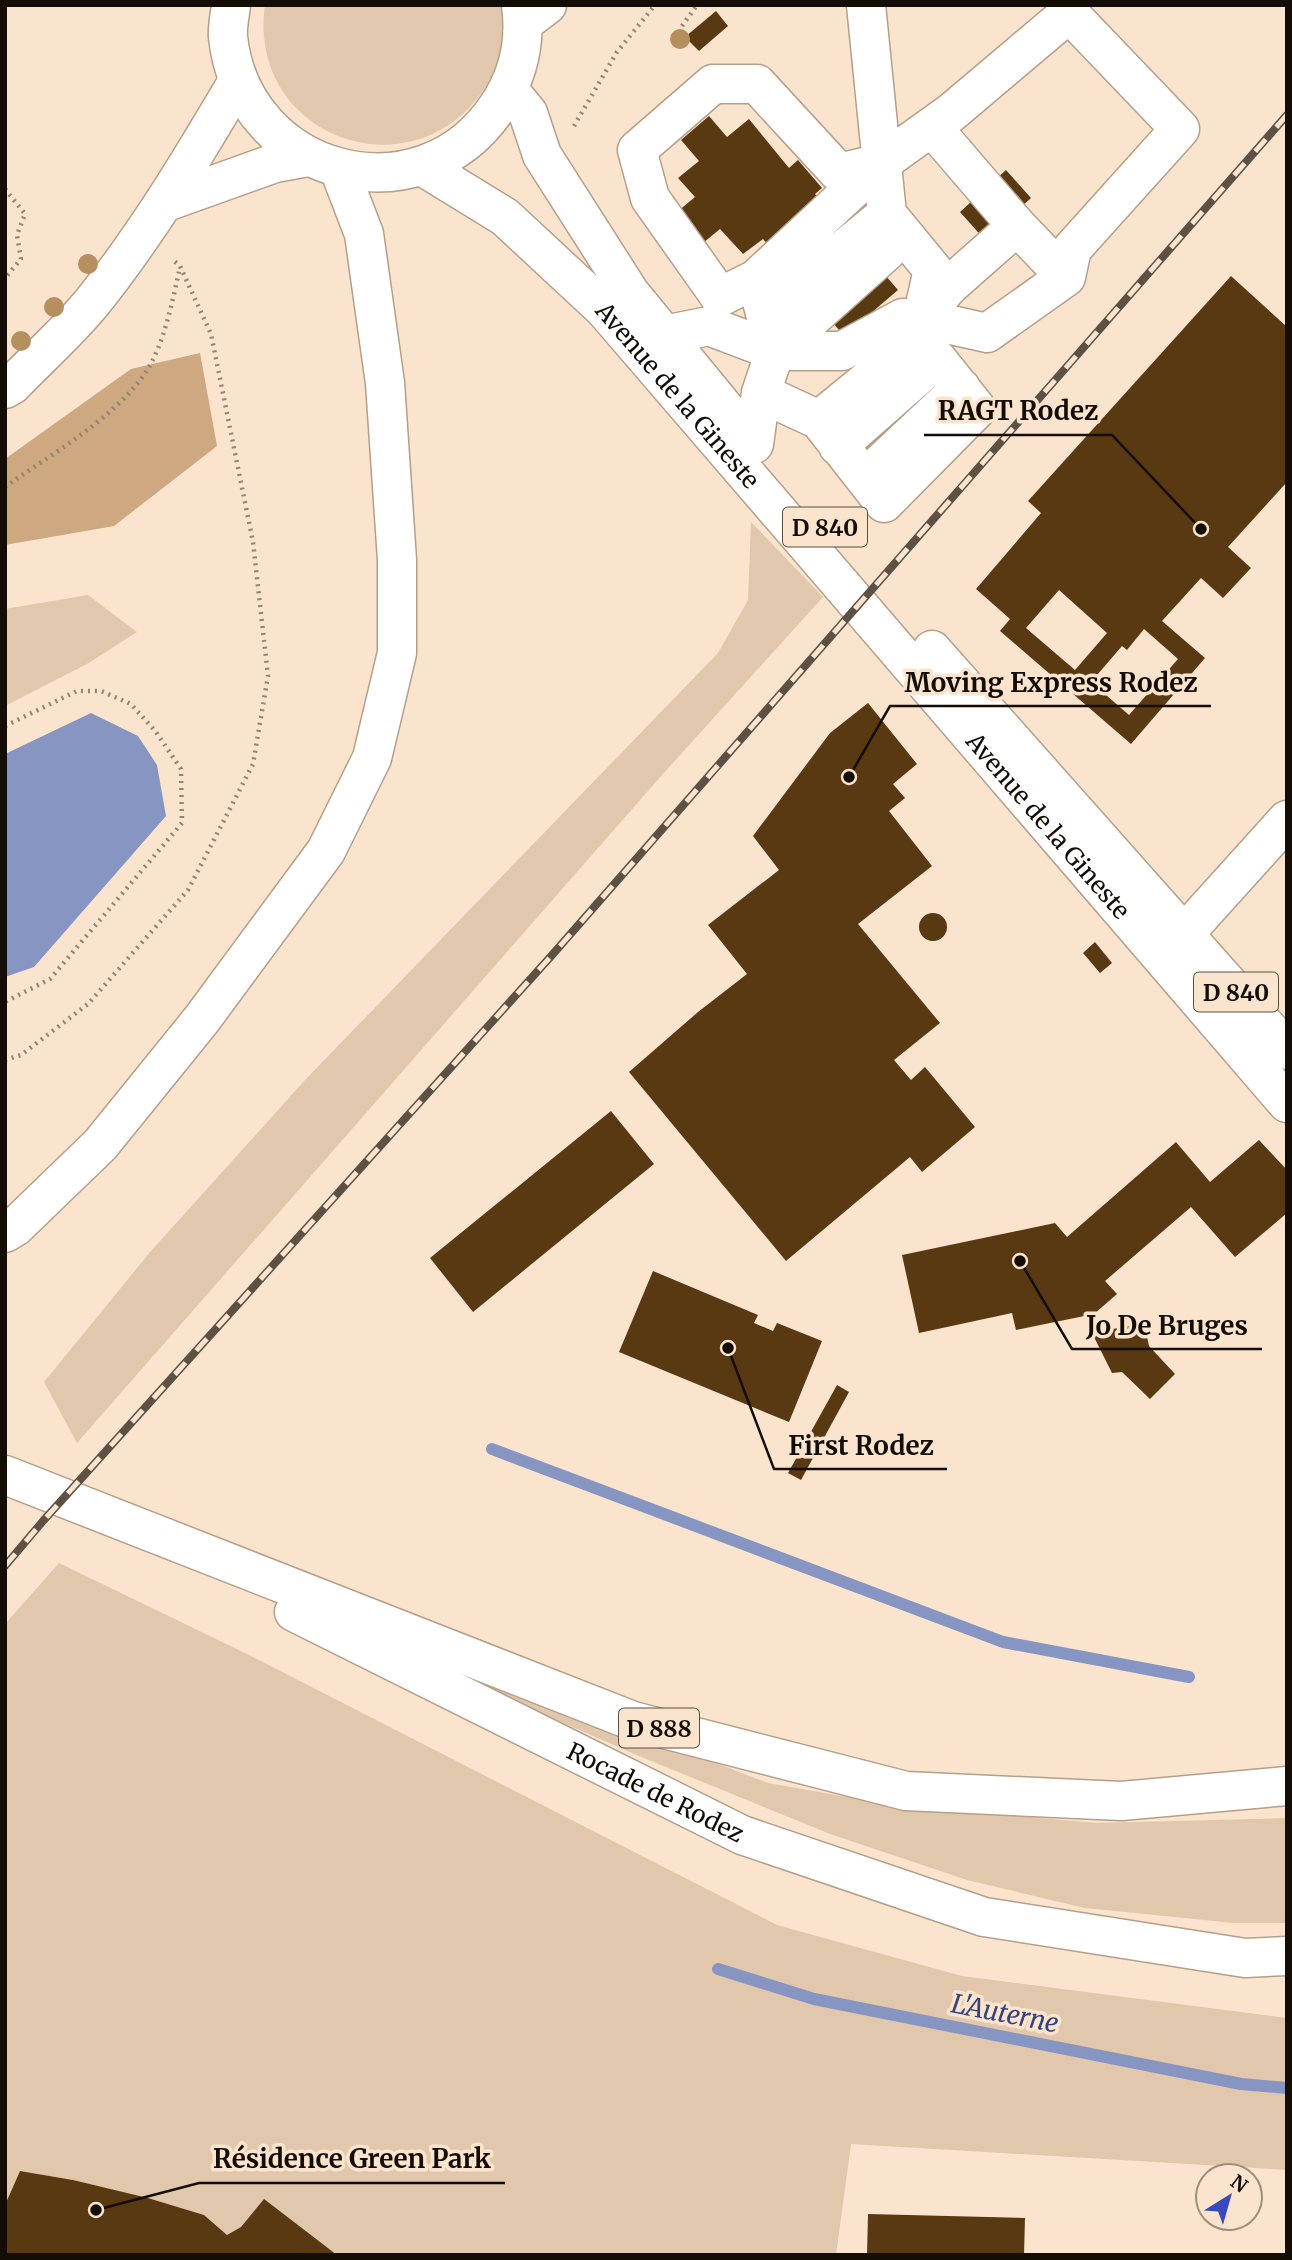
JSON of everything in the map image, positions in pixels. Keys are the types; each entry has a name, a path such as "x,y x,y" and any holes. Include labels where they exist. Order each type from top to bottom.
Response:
{"main road":[{"path":"5,1233 15,1227 100,1145 202,1019 326,851 372,758 397,653 397,560 385,383 364,234 323,163 279,137 255,111 238,81 228,36 230,5"},
{"path":"754,444 761,393 775,351 888,250 887,214 866,5"},
{"path":"166,202 275,163 323,163 373,174 422,166 457,149 487,123 509,90 520,58 530,11"},
{"path":"881,163 839,173 757,84 713,84 637,149 650,198 720,297 756,278 881,163 932,127 1069,13 1180,129 1072,249 1066,276 987,333 925,339"},
{"path":"5,389 12,385 92,302 144,235 238,81"},
{"name":"Avenue de la Gineste","path":"509,90 528,113 542,155 622,282 664,335 884,596 1287,1050"},
{"path":"932,127 1017,226 1066,276"},
{"name":"Avenue de la Gineste","path":"422,166 505,216 604,309 1287,1103"},
{"path":"887,214 933,270 925,339"},
{"path":"829,433 925,339 950,285 1017,226"},
{"path":"756,278 775,351"},
{"path":"664,335 709,326 775,351 842,351 903,318 925,339 977,409 884,503 829,433 761,393"},
{"path":"1185,933 1287,820"},
{"name":"Rocade de Rodez","path":"5,1475 633,1721 906,1791 1121,1801 1287,1786"},
{"name":"Rocade de Rodez","path":"66,1498 742,1835 984,1917 1245,1958 1287,1956"}],"path":[{"path":"573,127 617,52 655,5"},
{"path":"682,26 697,5"},
{"path":"5,189 25,214 17,235 21,259 5,278"},
{"path":"5,1060 21,1055 88,1004 188,890 253,764 268,676 253,542 211,334 180,266 144,235"},
{"path":"5,487 106,415 142,378 166,330 180,266"},
{"path":"5,726 77,691 101,691 131,704 156,732 181,769 182,823 50,979 5,1002"}],"shaded area":[{"path":"265,5 501,5 502,45 488,83 458,118 421,139 382,145 343,138 309,119 282,90 266,52"},
{"path":"200,353 217,446 114,526 5,545 5,459 131,369"},
{"path":"751,522 823,597 662,775 77,1443 44,1382 151,1251 305,1080 718,653 748,600"},
{"path":"88,595 137,632 87,664 5,706 5,609"},
{"path":"59,1563 247,1654 777,1925 962,1976 1287,2018 1287,2170 1264,2169 1264,2162 1194,2162 1194,2164 851,2144 836,2255 337,2255 264,2200 241,2227 227,2235 204,2215 73,2180 20,2171 5,2205 5,1624"},
{"path":"300,1604 768,1783 899,1806 1098,1823 1287,1818 1287,1923 1234,1923 1085,1908 967,1880 830,1834 639,1756 435,1667"}],"water":[{"path":"91,713 138,736 157,765 166,816 34,967 5,977 5,754"}],"building":[{"path":"716,11 728,26 699,51 685,37"},
{"path":"709,116 727,137 749,119 789,168 798,160 822,188 815,194 898,290 844,336 763,239 743,254 720,229 703,243 677,212 695,197 678,178 699,161 681,140"},
{"path":"1006,170 1031,198 985,240 960,212"},
{"path":"1231,276 1287,327 1287,482 1228,547 1251,568 1223,598 1201,578 1162,621 1205,658 1131,744 1000,631 1010,619 976,589 1041,513 1028,501","holes":["1059,590 1107,633 1075,670 1026,628","1144,629 1178,659 1129,715 1091,682 1122,646 1127,650"]},
{"path":"868,703 917,764 893,784 905,798 889,811 932,866 858,924 940,1023 894,1060 911,1080 925,1067 975,1127 922,1172 910,1157 786,1261 629,1072 747,974 708,925 779,870 753,836 830,733"},
{"path":"933,913 943,917 947,927 943,937 933,941 923,937 919,927 923,917"},
{"path":"1095,942 1112,963 1100,973 1083,953"},
{"path":"611,1111 654,1164 473,1312 430,1258"},
{"path":"1259,1140 1287,1170 1287,1213 1235,1257 1191,1207 1105,1281 1117,1294 1094,1314 1016,1330 1012,1313 919,1333 902,1255 1055,1223 1067,1237 1176,1142 1210,1182"},
{"path":"653,1271 758,1315 754,1323 773,1331 777,1323 822,1341 789,1422 619,1352"},
{"path":"1144,1323 1149,1346 1175,1374 1150,1399 1122,1372 1112,1373 1092,1333"},
{"path":"837,1385 849,1392 801,1480 788,1473"},
{"path":"20,2171 73,2180 204,2215 227,2235 241,2227 264,2199 337,2255 5,2255 5,2205"},
{"path":"868,2214 1025,2218 1024,2255 867,2255"}],"waterway":[{"path":"492,1449 1003,1642 1189,1677"},
{"name":"L'Auterne","path":"718,1969 814,1999 1241,2084 1287,2088"}],"railway":[{"path":"5,1566 553,954 1287,115"}],"place":[{"name":"RAGT Rodez","path":"1201,529"},
{"name":"Moving Express Rodez","path":"849,777"},
{"name":"Jo De Bruges","path":"1020,1261"},
{"name":"First Rodez","path":"728,1348"},
{"name":"Résidence Green Park","path":"96,2210"}]}
